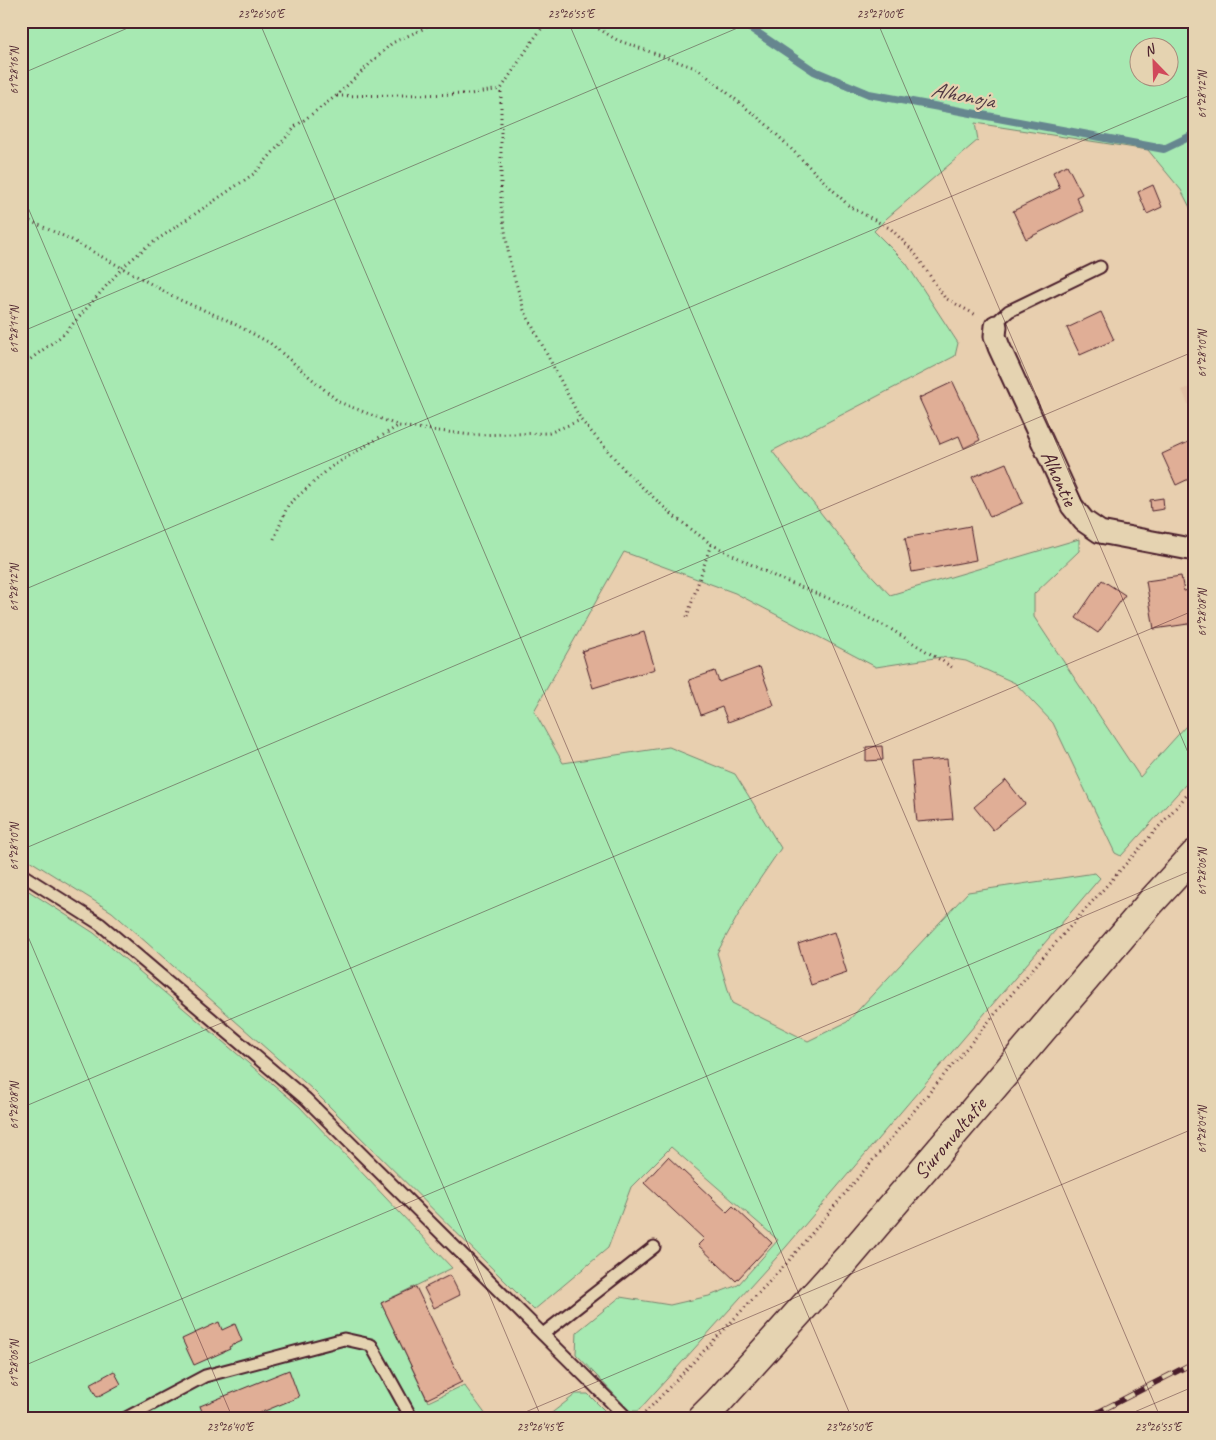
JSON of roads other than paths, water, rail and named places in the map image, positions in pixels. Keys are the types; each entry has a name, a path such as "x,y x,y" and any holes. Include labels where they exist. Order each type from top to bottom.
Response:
{"street":[{"name":"Alhontie","path":"996,326 995,336 1003,356 1072,506 1084,521 1100,532 1195,550"},
{"name":"Siuronvaltatie","path":"701,1419 847,1259 1195,854"}],"lane":[{"path":"996,326 1009,311 1100,267"},
{"path":"21,874 100,924 306,1100 628,1419"},
{"path":"543,1334 654,1247"},
{"path":"124,1419 205,1376 344,1339 371,1345 412,1419"}],"waterway":[{"name":"Alhonoja","path":"740,21 814,71 869,94 1164,149 1195,134"}],"railway":[{"path":"1085,1419 1195,1362"}]}
